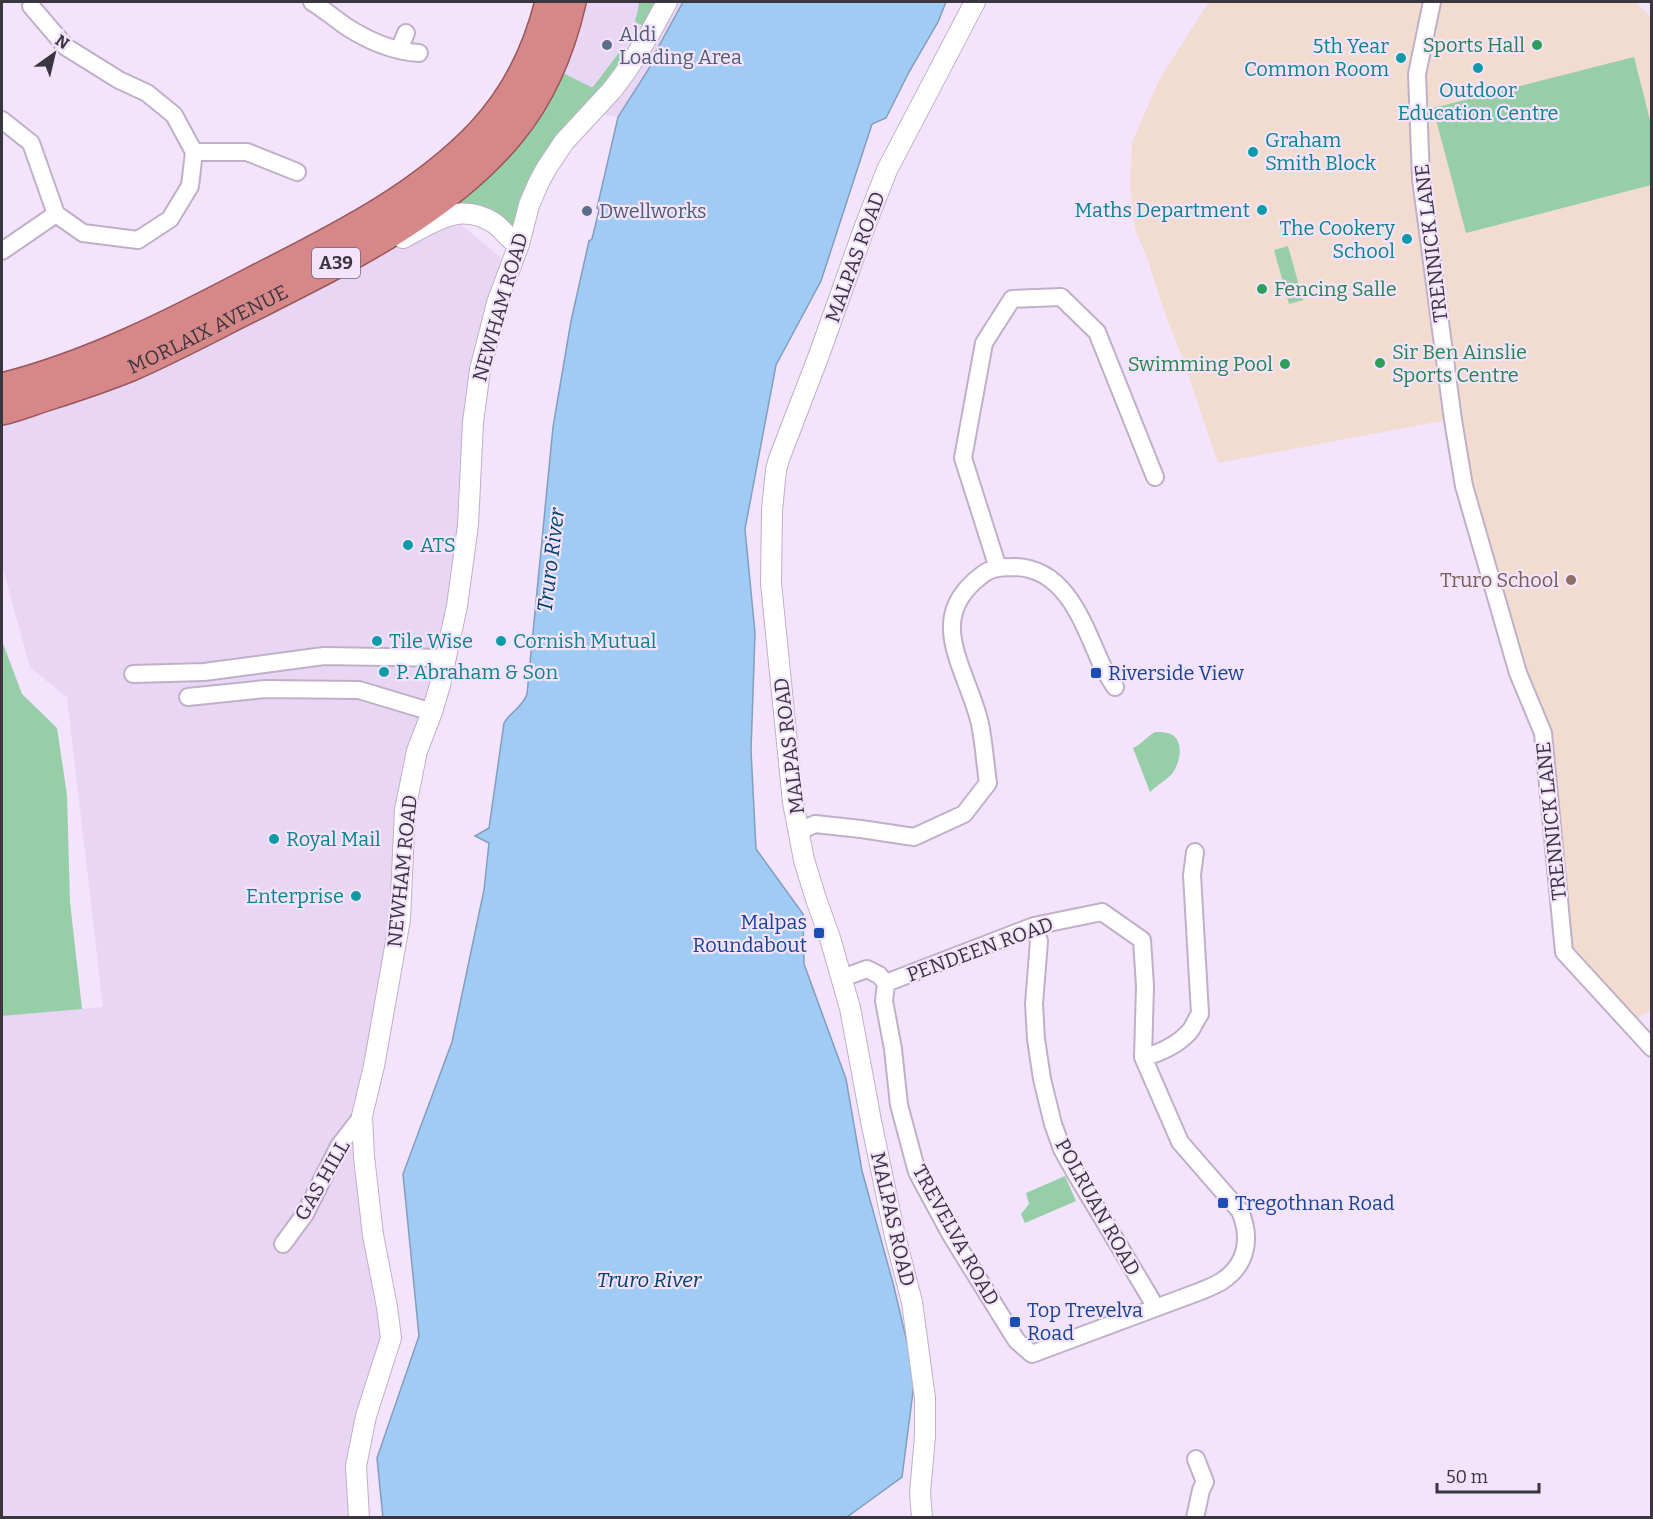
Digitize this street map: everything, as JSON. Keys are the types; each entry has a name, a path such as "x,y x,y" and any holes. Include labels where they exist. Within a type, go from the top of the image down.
{"highway":[{"name":"MORLAIX AVENUE","path":"2,387 88,359 164,326 292,261 386,208 424,182 480,132 507,99 530,57 549,2"},
{"name":"MORLAIX AVENUE","path":"2,411 95,381 132,366 329,267 396,230 467,177 496,150 525,116 543,86 560,47 572,2"}],"street":[{"path":"312,2 353,30 382,44 399,50 419,53"},
{"name":"NEWHAM ROAD","path":"359,1518 356,1466 366,1416 391,1338 373,1235 362,1116 374,1066 400,919 405,810 417,751 432,712 447,658 457,606 468,525 472,422 480,370 497,303 519,244 530,205 546,169 570,136 612,90 650,33 667,2"},
{"name":"MALPAS ROAD","path":"922,1518 920,1493 925,1436 925,1398 912,1302 871,1121 850,1008 804,860 793,802 771,583 772,510 776,470 887,170 975,2"},
{"name":"TRENNICK LANE","path":"1432,2 1417,74 1421,179 1464,486 1518,673 1543,733 1564,952 1652,1048"},
{"path":"2,120 31,143 56,214 83,233 138,240 170,219 190,186 194,152 174,115 147,93 120,80 66,47 32,6"},
{"path":"399,50 406,33"},
{"path":"194,152 247,152 297,172"},
{"path":"329,267 388,246 443,217 458,213 473,214 496,224 512,242 519,244"},
{"path":"2,251 56,214"},
{"path":"998,568 963,458 984,343 1012,299 1061,297 1097,332 1155,477"},
{"path":"800,831 815,824 914,837 964,814 982,790 987,783 980,723 952,640 952,622 956,605 964,592 985,572 998,568 1025,567 1040,573 1063,590 1077,609 1102,666 1115,687"},
{"path":"133,674 204,672 324,656 447,658"},
{"path":"188,697 265,688 359,690 432,712"},
{"path":"1154,1308 1222,1281 1240,1263 1245,1253 1247,1235 1240,1210 1180,1142 1143,1058 1160,1052 1177,1042 1189,1032 1200,1014 1192,875 1195,852"},
{"name":"PENDEEN ROAD","path":"842,978 867,969 879,975 886,983 1034,926 1102,912 1142,940 1145,986 1143,1058"},
{"name":"POLRUAN ROAD","path":"1034,926 1039,941 1034,1004 1036,1040 1042,1079 1053,1124 1062,1149 1151,1299 1154,1308"},
{"name":"TREVELVA ROAD","path":"886,983 884,1001 893,1049 899,1105 917,1172 951,1235 1017,1341 1032,1354 1154,1308"},
{"name":"GAS HILL","path":"282,1244 305,1214 339,1146 362,1116"},
{"path":"1195,1518 1205,1482 1196,1459"}],"shaded area":[{"path":"572,2 683,2 650,66 618,117 605,115 596,107 575,129 523,228 505,232 450,215 501,258 480,370 468,525 405,810 400,919 362,1116 387,1307 366,1416 359,1517 2,1517 2,1016 103,1007 67,697 30,668 2,565 2,411 435,202"},
{"name":"Truro School","path":"1209,2 1636,2 1651,17 1651,1010 1629,1023 1564,952 1543,733 1453,420 1218,463 1149,263 1135,229 1130,186 1132,142 1160,78"}],"green space":[{"path":"639,2 659,2 643,25 637,24 635,20"},
{"path":"622,52 626,55 514,225 477,206 453,204 559,71 593,87 618,54"},
{"path":"1634,57 1651,124 1651,185 1466,233 1433,108"},
{"path":"1288,246 1303,300 1289,304 1274,250"},
{"path":"2,641 22,694 57,728 67,795 70,902 82,1009 2,1016"},
{"path":"1155,732 1174,736 1179,743 1180,752 1173,773 1150,792 1133,748"},
{"path":"1065,1176 1076,1201 1025,1223 1021,1214 1029,1204 1026,1193"}],"water":[{"name":"Truro River","path":"683,2 946,2 938,22 886,118 872,124 821,281 776,365 745,529 755,633 751,751 756,849 803,914 804,964 846,1079 862,1171 893,1283 915,1376 902,1477 847,1517 383,1518 377,1458 419,1336 403,1174 452,1042 484,890 489,843 475,836 489,828 504,723 523,702 527,694 553,427 571,321 589,241 592,239 599,210 597,208 618,117 650,67 649,64"}],"place":[{"name":"Aldi Loading Area","path":"607,45"},
{"name":"Sports Hall","path":"1537,45"},
{"name":"5th Year Common Room","path":"1401,58"},
{"name":"Outdoor Education Centre","path":"1478,68"},
{"name":"Graham Smith Block","path":"1253,152"},
{"name":"Maths Department","path":"1262,210"},
{"name":"Dwellworks","path":"587,211"},
{"name":"The Cookery School","path":"1407,239"},
{"name":"Fencing Salle","path":"1262,289"},
{"name":"Sir Ben Ainslie Sports Centre","path":"1380,363"},
{"name":"Swimming Pool","path":"1285,364"},
{"name":"ATS","path":"408,545"},
{"name":"Truro School","path":"1571,580"},
{"name":"Tile Wise","path":"377,641"},
{"name":"Cornish Mutual","path":"501,641"},
{"name":"P. Abraham & Son","path":"384,672"},
{"name":"Riverside View","path":"1096,673"},
{"name":"Royal Mail","path":"274,839"},
{"name":"Enterprise","path":"356,896"},
{"name":"Malpas Roundabout","path":"819,933"},
{"name":"Tregothnan Road","path":"1223,1203"},
{"name":"Top Trevelva Road","path":"1015,1322"}]}
